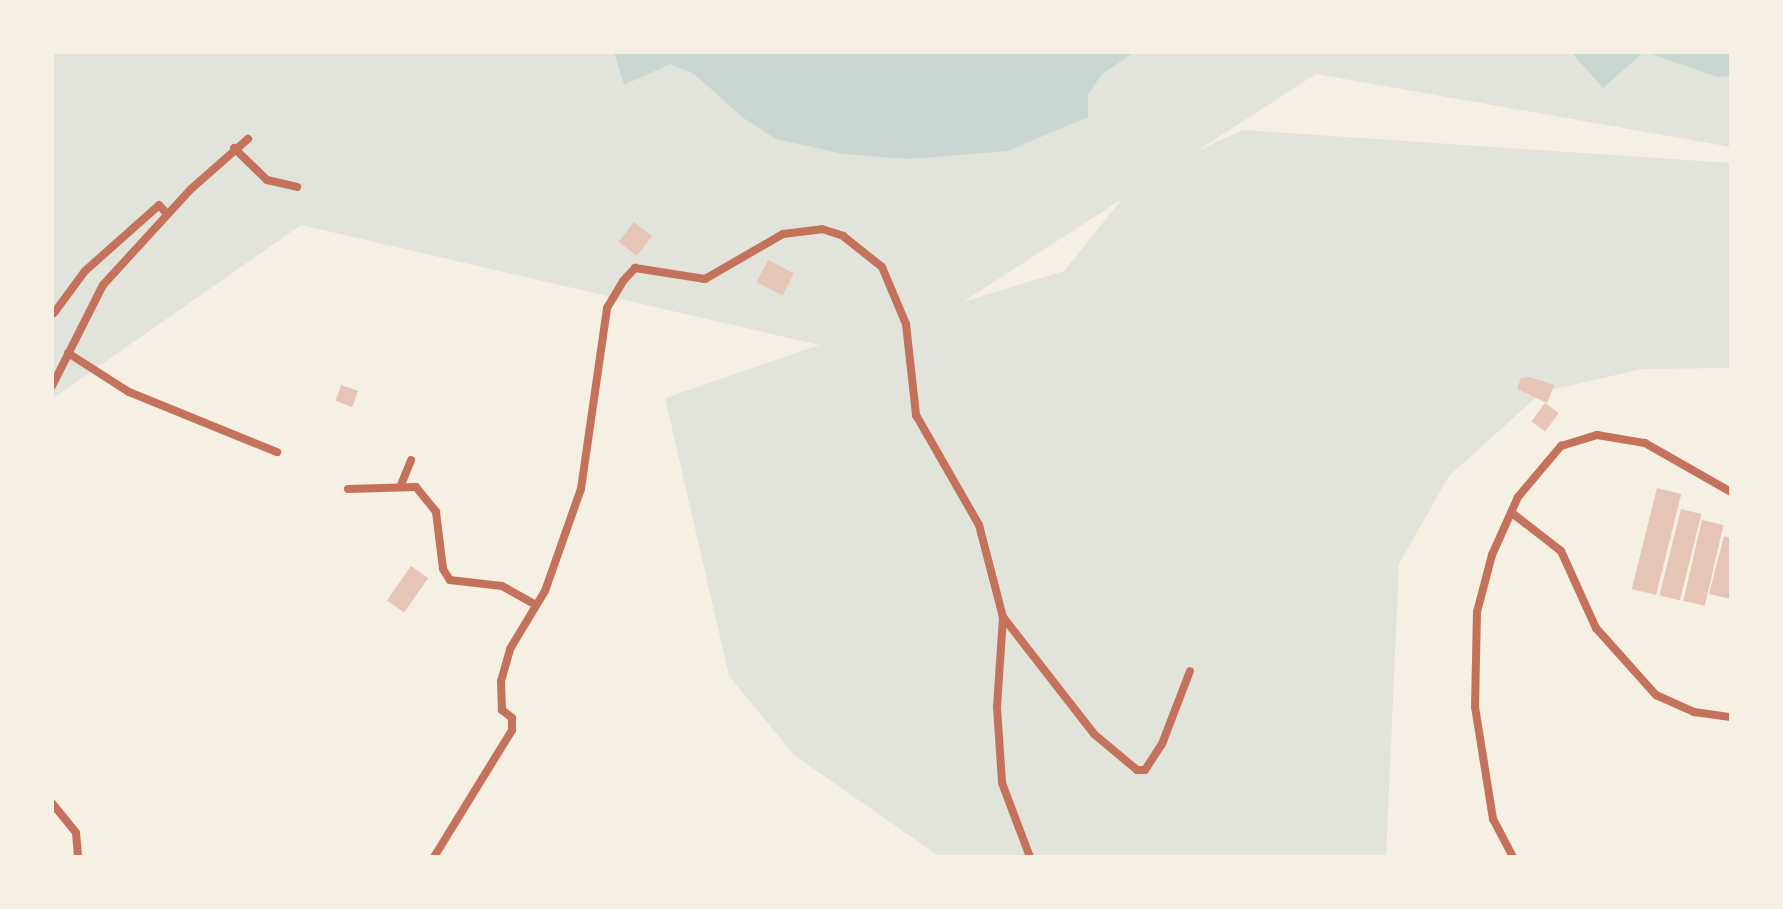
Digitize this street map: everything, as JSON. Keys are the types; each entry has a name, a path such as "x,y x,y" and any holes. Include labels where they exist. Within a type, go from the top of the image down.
{"street":[{"path":"52,386 103,285 167,214 234,148 248,139"},
{"path":"234,148 267,180 297,187"},
{"path":"54,313 85,271 159,205 167,214"},
{"path":"434,857 512,730 512,718 502,710 501,681 510,649 536,605 581,489 607,308 623,281 635,268 705,279 783,234 822,229 843,236 882,267 906,324 916,415 979,525 1003,617 997,707 1002,783 1030,857"},
{"path":"68,353 129,392 277,452"},
{"path":"1513,857 1493,819 1475,707 1477,612 1492,555 1512,513 1547,457 1574,439 1597,435 1645,443 1731,492"},
{"path":"401,485 411,460"},
{"path":"348,489 401,485 416,487 431,501 443,569 450,580 502,586 536,605"},
{"path":"1512,513 1561,551 1596,628 1656,695 1694,712 1731,717"},
{"path":"1003,617 1034,651 1094,734 1137,770 1145,770 1158,752 1190,671"},
{"path":"52,803 76,833 78,857"}],"shaded area":[{"path":"52,52 1731,52 1731,147 1316,74 1197,151 1243,130 1731,163 1731,368 1642,369 1542,392 1449,476 1399,564 1386,857 940,857 794,755 729,676 665,398 819,345 301,225 52,399","holes":["1122,199 1064,271 966,301"]},
{"path":"614,52 1135,52 1102,74 1088,94 1088,117 1008,151 909,159 843,154 776,139 746,120 694,74 670,64 624,85"},
{"path":"1571,52 1644,52 1603,88"},
{"path":"1646,52 1731,52 1731,76 1717,77"}],"building":[{"path":"634,222 652,236 637,256 619,242"},
{"path":"768,260 794,273 782,295 757,282"},
{"path":"1530,377 1554,385 1547,403 1517,389 1521,378"},
{"path":"341,385 358,391 352,407 335,401"},
{"path":"1545,403 1559,413 1545,432 1531,422"},
{"path":"1657,488 1681,494 1656,595 1632,589"},
{"path":"1681,509 1701,514 1680,600 1659,595"},
{"path":"1702,520 1723,525 1705,606 1683,601"},
{"path":"1724,536 1731,538 1731,599 1709,594"},
{"path":"411,566 428,578 404,612 387,600"}]}
